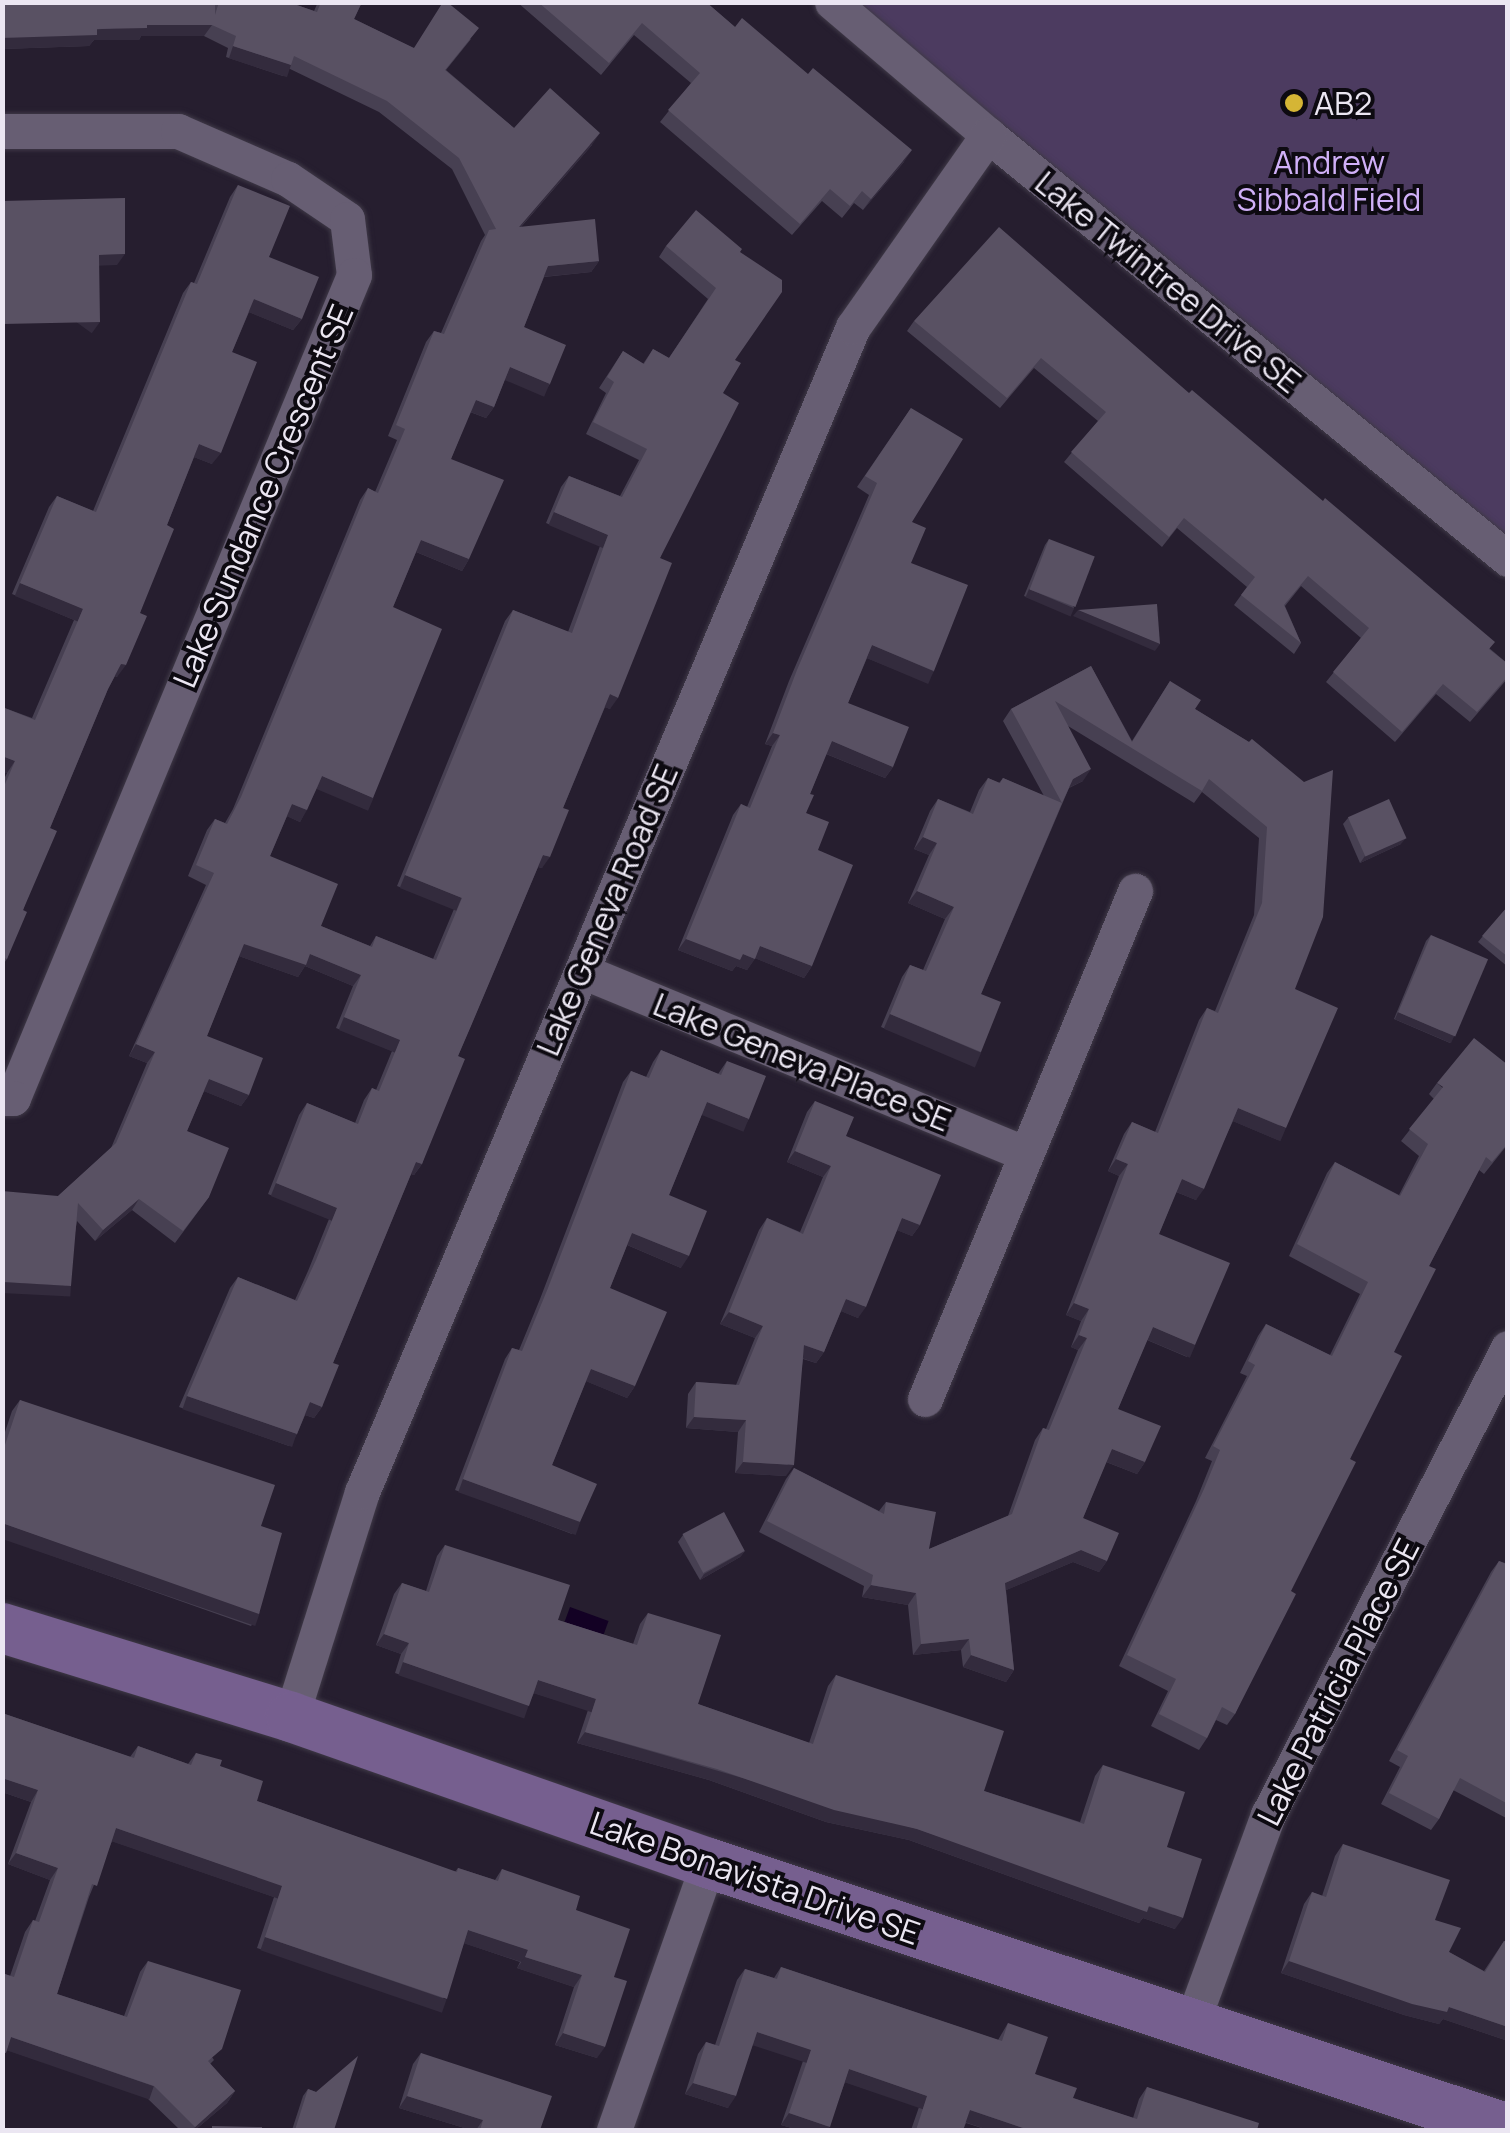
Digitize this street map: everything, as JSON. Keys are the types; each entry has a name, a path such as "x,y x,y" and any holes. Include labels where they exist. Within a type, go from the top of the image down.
{"street":[{"name":"Lake Twintree Drive SE","path":"832,2 988,135 1508,559"},
{"name":"Lake Sundance Crescent SE","path":"2,132 178,131 288,178 348,219 354,275 13,1098 2,1098"},
{"name":"Lake Geneva Road SE","path":"291,1717 362,1492 852,327 988,135"},
{"path":"925,1399 1023,1153 1135,892"},
{"name":"Lake Geneva Place SE","path":"582,971 1023,1153"},
{"name":"Lake Patricia Place SE","path":"1192,2025 1268,1814 1508,1348"},
{"name":"Lake Bonavista Drive SE","path":"2,1628 291,1717 708,1863 1508,2128"},
{"path":"614,2130 708,1863"}],"green space":[{"name":"Andrew Sibbald Field","path":"832,3 1507,3 1507,559"}],"shaded area":[{"path":"570,1607 609,1621 601,1643 562,1629"}],"building":[{"path":"2,2 215,2 215,15 219,2 288,2 317,12 321,2 362,2 354,19 414,48 443,2 447,2 479,28 445,70 514,128 550,88 600,133 519,227 595,219 599,261 548,266 524,327 566,345 550,384 510,367 494,407 476,400 451,459 504,480 469,559 421,540 393,607 442,629 373,798 322,776 307,810 292,804 270,856 338,884 321,926 372,947 376,936 436,960 462,898 405,875 513,610 572,633 608,535 554,512 569,476 622,497 647,449 593,422 614,382 607,377 623,351 644,364 653,349 669,358 716,288 666,246 696,210 742,249 740,252 782,280 782,292 735,360 741,363 723,393 739,403 660,558 672,563 618,698 610,694 563,808 569,810 550,857 543,855 458,1056 465,1059 422,1164 416,1162 333,1363 339,1365 322,1407 310,1402 297,1434 187,1396 238,1277 297,1301 316,1260 337,1208 276,1183 307,1103 358,1124 372,1088 379,1091 400,1040 344,1017 361,975 310,954 306,965 244,944 207,1036 263,1058 249,1095 209,1079 187,1131 229,1148 209,1197 183,1231 139,1199 103,1230 78,1203 71,1286 2,1282 2,1191 58,1196 116,1143 155,1052 136,1044 214,873 196,865 215,819 227,824 241,797 368,488 378,493 405,429 396,425 434,331 444,334 489,230 496,229 459,158 387,101 294,56 291,65 233,46 236,36 212,25 147,25 97,29 97,35 2,38"},
{"path":"538,2 706,2 735,27 742,18 808,74 813,68 912,150 871,199 862,191 850,206 830,189 800,224 668,110 700,73 642,23 609,63"},
{"path":"238,185 290,206 269,257 319,277 302,319 254,299 232,352 257,362 221,453 199,444 167,525 174,529 140,613 147,616 126,665 121,664 108,689 50,828 57,831 7,959 2,957 2,791 15,761 2,756 2,707 35,720 83,609 20,583 57,496 96,512 191,282 197,284"},
{"path":"125,198 125,254 99,255 100,322 2,324 2,201"},
{"path":"999,227 1189,393 1192,390 1323,501 1325,498 1495,642 1489,649 1508,664 1508,676 1477,712 1443,684 1402,732 1333,672 1369,628 1308,576 1284,605 1301,643 1241,595 1255,577 1184,518 1169,537 1071,452 1106,412 1041,358 1007,398 914,321"},
{"path":"911,408 963,439 912,522 926,528 911,563 968,585 934,671 872,645 848,703 909,727 893,767 832,741 810,794 814,795 806,813 829,822 818,850 853,865 812,966 760,946 755,959 743,954 740,960 686,939 741,804 750,808 780,735 773,733 797,670 877,483 865,476"},
{"path":"1049,539 1095,557 1075,607 1030,589"},
{"path":"1157,604 1160,644 1078,610"},
{"path":"1091,666 1132,742 1170,681 1201,700 1195,709 1249,742 1252,739 1304,782 1333,770 1323,917 1295,989 1338,1008 1286,1128 1238,1108 1204,1189 1182,1179 1159,1234 1230,1263 1195,1345 1153,1327 1118,1409 1161,1426 1145,1462 1112,1449 1083,1518 1119,1533 1107,1561 1081,1550 1005,1583 1014,1670 971,1655 969,1639 921,1644 916,1593 871,1585 873,1575 767,1521 794,1468 884,1514 886,1502 936,1512 929,1549 1012,1514 1043,1428 1049,1430 1087,1338 1079,1335 1089,1309 1074,1303 1128,1164 1116,1159 1132,1122 1158,1133 1207,1008 1218,1013 1262,903 1267,827 1209,779 1202,791 1055,701 1091,769 1073,779 1062,803 1011,709"},
{"path":"988,778 1000,783 1003,778 1062,803 981,994 1001,1002 981,1052 890,1014 910,965 926,971 954,907 917,891 937,843 923,837 938,799 973,814"},
{"path":"1389,799 1406,838 1365,857 1348,817"},
{"path":"1508,906 1508,957 1482,936"},
{"path":"1431,935 1488,959 1455,1037 1398,1012"},
{"path":"1474,1038 1508,1065 1508,1143 1492,1162 1486,1157 1429,1266 1436,1269 1394,1352 1402,1356 1350,1459 1356,1462 1291,1591 1296,1594 1235,1714 1222,1707 1207,1738 1159,1714 1176,1679 1127,1655 1204,1489 1220,1450 1213,1446 1255,1365 1248,1361 1266,1324 1332,1356 1368,1282 1297,1244 1335,1162 1400,1196 1428,1144 1409,1129 1443,1087 1437,1083"},
{"path":"661,1050 721,1075 727,1061 766,1076 749,1119 707,1102 669,1195 707,1211 689,1256 632,1233 610,1288 667,1312 635,1386 591,1369 552,1465 597,1484 580,1522 463,1479 512,1348 522,1351 548,1288 631,1071 649,1078"},
{"path":"815,1101 854,1117 846,1136 941,1175 920,1225 902,1218 866,1307 846,1299 824,1352 804,1345 794,1465 743,1462 746,1420 694,1417 696,1382 739,1385 763,1326 729,1312 767,1218 803,1234 831,1166 795,1151"},
{"path":"20,1400 275,1485 261,1526 282,1533 259,1614 2,1523 2,1454"},
{"path":"724,1512 745,1551 703,1573 683,1534"},
{"path":"445,1545 570,1585 558,1620 637,1645 648,1613 721,1635 698,1704 813,1744 836,1675 1004,1731 984,1791 1084,1824 1103,1765 1185,1792 1167,1847 1202,1859 1183,1918 1149,1906 1147,1912 917,1829 834,1810 717,1769 585,1732 596,1699 538,1680 529,1706 403,1662 409,1643 384,1634 402,1583 429,1592"},
{"path":"1499,1561 1508,1562 1508,1804 1460,1778 1439,1819 1389,1793 1408,1756 1397,1750"},
{"path":"2,1713 134,1758 138,1746 191,1765 196,1753 222,1760 220,1766 263,1781 257,1801 457,1872 458,1868 498,1881 502,1869 580,1896 576,1910 630,1929 614,1977 627,1981 605,2047 563,2033 582,1975 525,1957 528,1950 468,1930 447,1999 265,1937 282,1886 116,1828 97,1886 92,1884 57,1994 127,2017 148,1961 241,1990 222,2049 208,2061 235,2091 195,2127 154,2086 11,2037 6,2053 2,2052 2,1973 14,1977 33,1920 39,1922 58,1868 16,1853 38,1790 2,1778"},
{"path":"1343,1844 1450,1880 1435,1920 1461,1928 1449,1952 1485,1972 1504,1941 1508,1942 1508,2027 1449,2007 1447,2012 1412,2004 1289,1961 1312,1892 1326,1897"},
{"path":"781,1967 1002,2041 1008,2023 1048,2037 1035,2074 1077,2088 1073,2098 1137,2119 1147,2087 1259,2123 1257,2130 1029,2130 970,2110 963,2130 916,2130 927,2096 849,2069 830,2127 789,2113 811,2050 757,2032 736,2096 693,2083 706,2042 719,2046 745,1969 777,1979"},
{"path":"421,2053 552,2096 540,2130 480,2130 483,2120 407,2096"},
{"path":"358,2056 334,2130 295,2130 308,2089 316,2092"},
{"path":"212,2126 262,2127 262,2130 212,2130"}],"place":[{"name":"AB2","path":"1294,103"}]}
